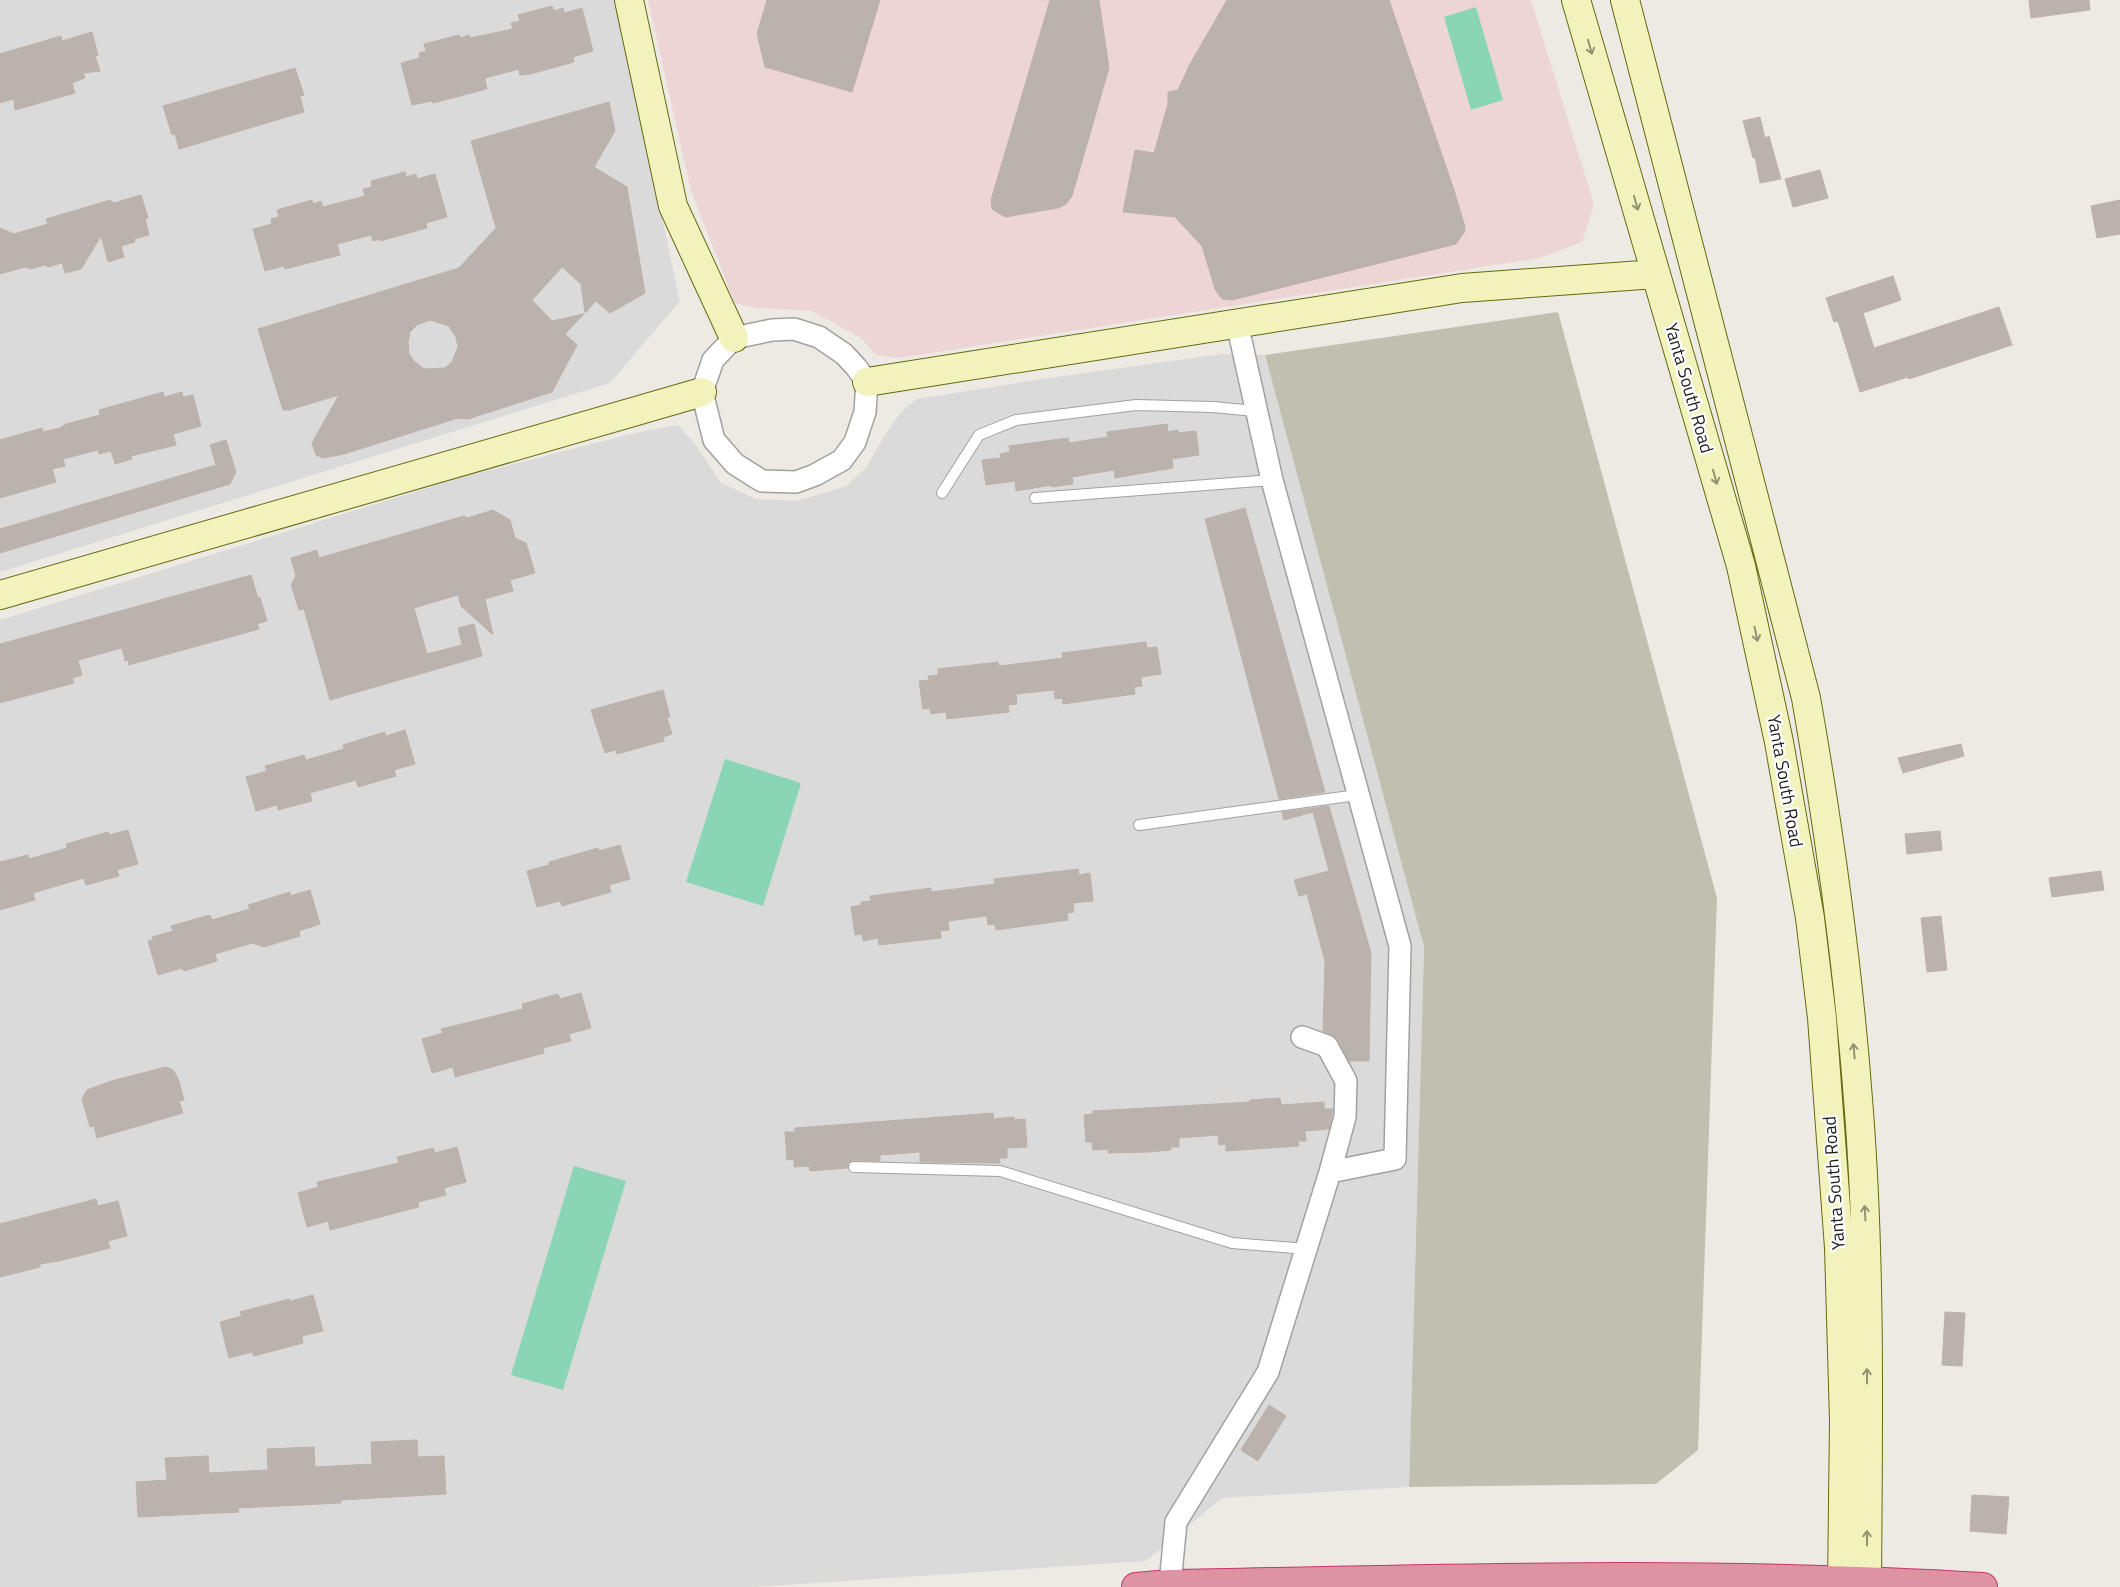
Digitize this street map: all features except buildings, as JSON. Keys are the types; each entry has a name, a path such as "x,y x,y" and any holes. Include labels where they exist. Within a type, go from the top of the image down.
{"highway":[{"path":"1136,1587 1170,1584 1444,1579 1855,1583 1984,1587"}],"main road":[{"path":"629,0 674,206 734,338"},
{"name":"Yanta South Road","path":"1576,0 1741,566 1780,742 1810,918 1822,1018 1839,1248 1844,1420 1855,1583"},
{"name":"Yanta South Road","path":"1625,0 1806,698 1819,772 1848,988 1860,1112 1866,1247 1855,1583"},
{"path":"866,382 1462,288 1656,274"},
{"path":"0,595 702,392"}],"street":[{"path":"1237,323 1255,411 1272,480 1400,946 1395,1159 1330,1172"},
{"path":"794,329 819,337 844,354 866,382 866,412 855,442 842,460 815,475 796,482 762,481 735,464 714,440 702,392 713,360 734,338 772,330 794,329"},
{"path":"1170,1584 1176,1522 1268,1372 1307,1249 1345,1118 1346,1081 1328,1046 1302,1037"}],"lane":[{"path":"942,493 979,436 1016,420 1136,405 1213,407 1255,411"},
{"path":"1035,498 1272,480"},
{"path":"1138,825 1357,795"},
{"path":"854,1167 1000,1171 1232,1243 1307,1249"}],"shaded area":[{"path":"0,0 615,0 680,301 610,383 0,572"},
{"path":"648,0 1531,0 1594,204 1582,242 1540,258 899,358 876,355 861,338 812,311 757,308 735,303 691,191"},
{"path":"1558,312 1717,898 1698,1450 1656,1484 1409,1487 1424,947 1265,355"},
{"path":"1221,354 1265,355 1424,947 1409,1487 1222,1498 1146,1561 754,1587 0,1587 0,620 463,477 635,433 678,425 696,445 721,483 756,499 797,501 846,486 866,468 901,412 917,399 1035,380"}],"green space":[{"path":"1476,7 1503,100 1471,110 1444,17"},
{"path":"725,759 801,783 763,906 686,882"},
{"path":"574,1166 626,1181 563,1390 511,1375"}]}
